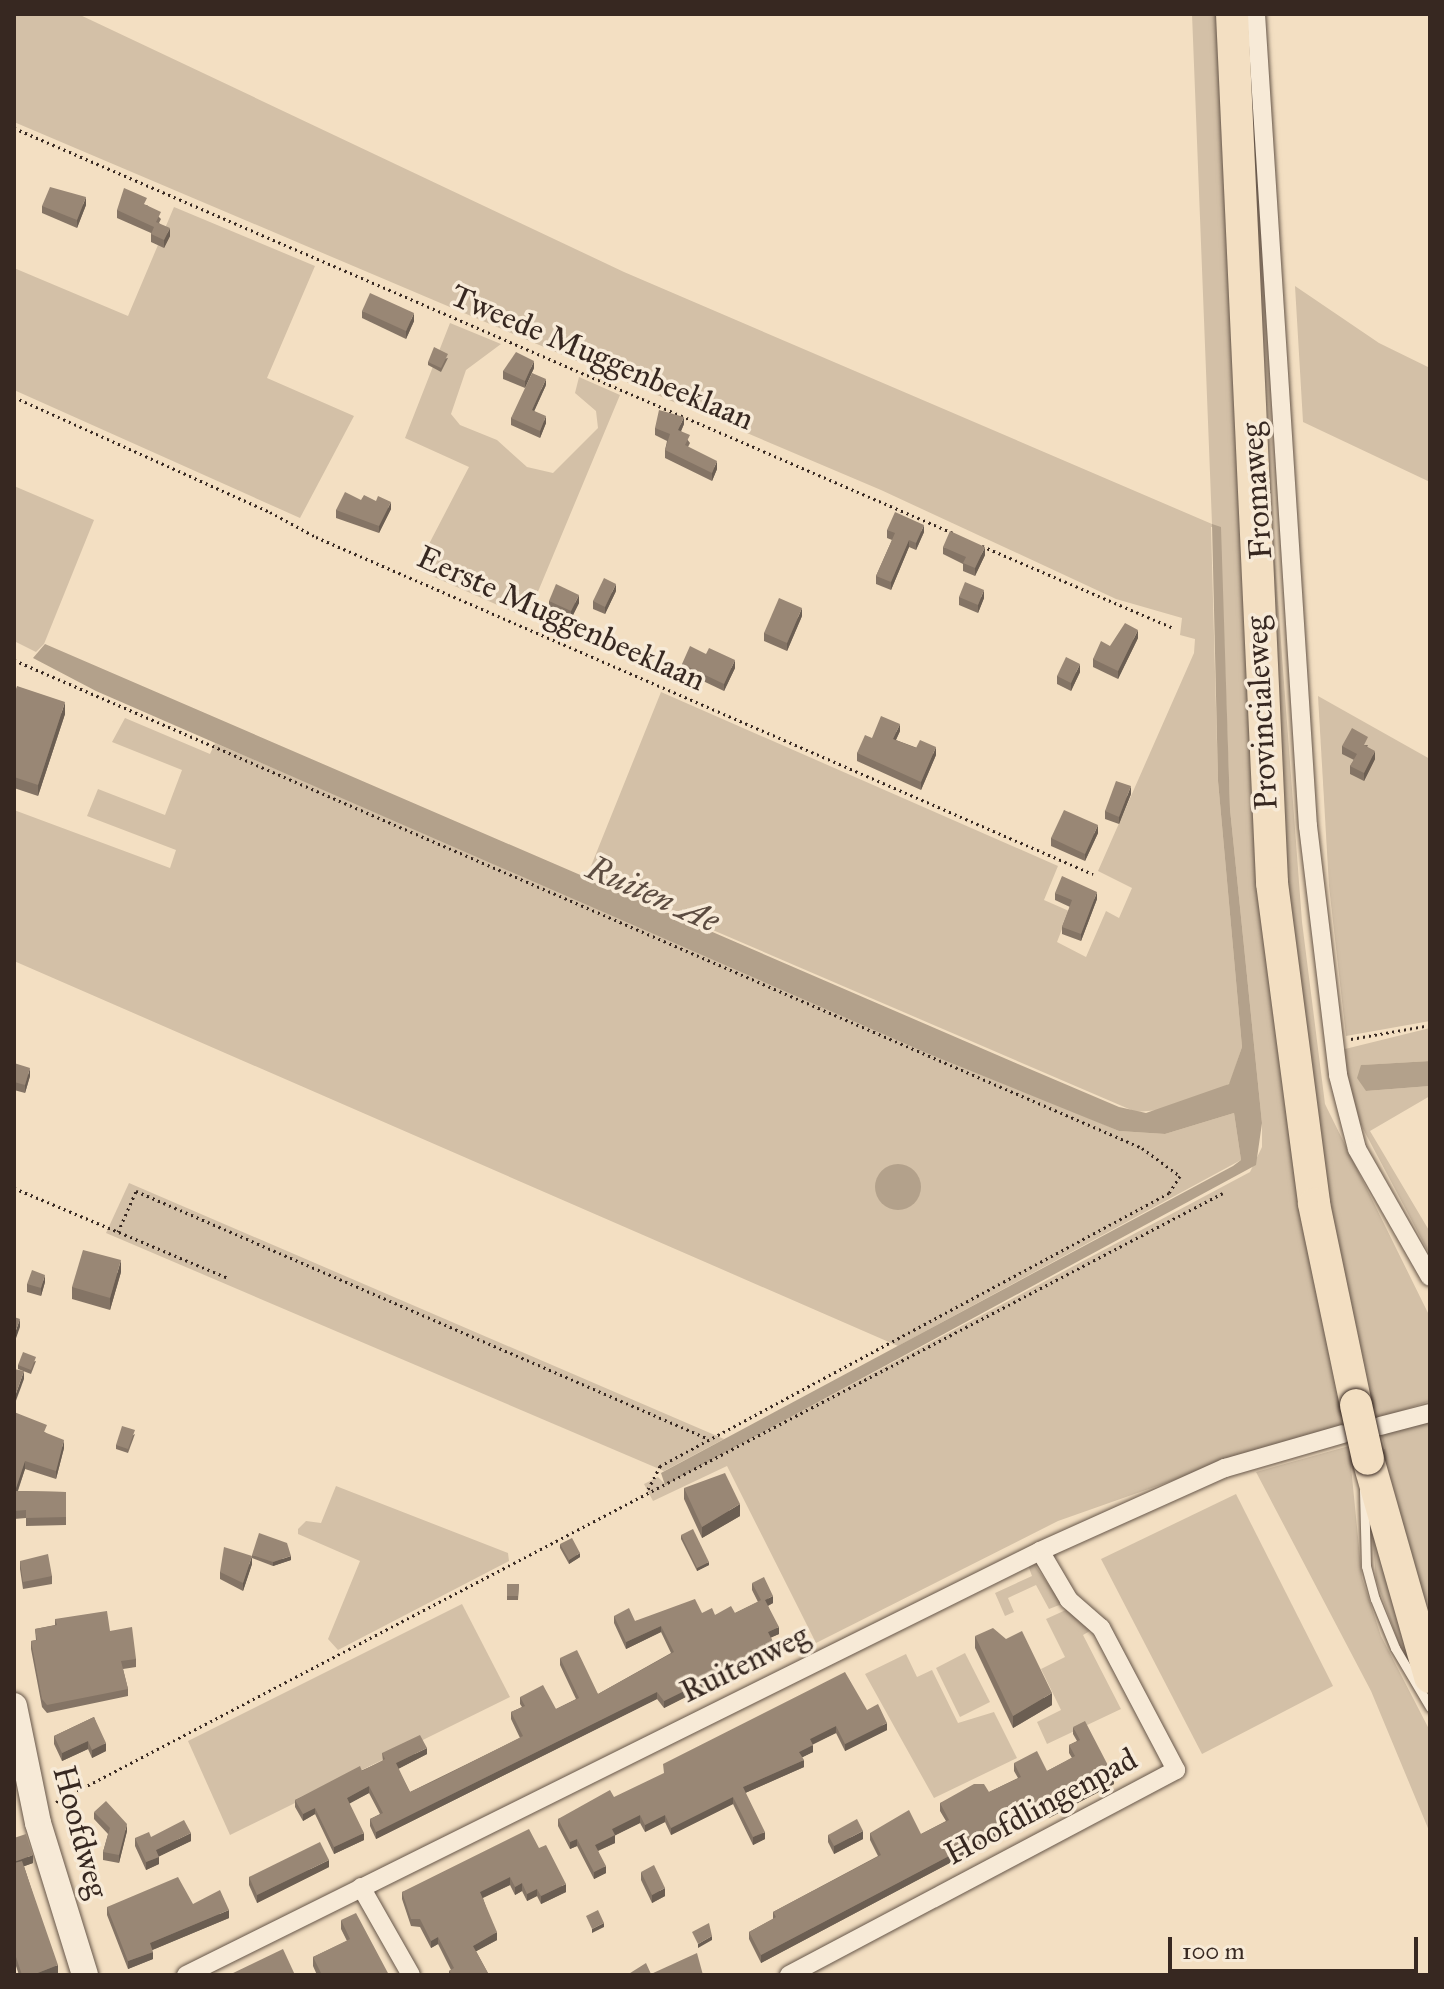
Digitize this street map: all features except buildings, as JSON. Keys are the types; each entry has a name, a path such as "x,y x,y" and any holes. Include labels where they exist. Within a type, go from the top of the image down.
{"highway":[{"name":"Provincialeweg","path":"1232,14 1272,883 1312,1190 1368,1416 1368,1459"},
{"path":"1368,1459 1430,1677"}],"main road":[{"name":"Hoofdweg","path":"14,1706 38,1823 85,1975"}],"street":[{"name":"Fromaweg","path":"1256,14 1308,826 1334,1041 1342,1099 1357,1149 1430,1277"},
{"path":"1368,1416 1430,1413"},
{"name":"Ruitenweg","path":"186,1975 1040,1551 1225,1468 1343,1434"},
{"name":"Hoofdlingenpad","path":"789,1975 1176,1770 1101,1628 1069,1600 1040,1551"},
{"path":"361,1887 411,1975"}],"lane":[{"path":"1368,1459 1363,1502 1366,1566 1389,1636 1430,1707"}],"path":[{"name":"Tweede Muggenbeeklaan","path":"14,128 954,534"},
{"name":"Eerste Muggenbeeklaan","path":"14,397 270,512 316,537 1093,874"},
{"path":"968,540 1173,628"},
{"path":"14,660 1142,1148 1180,1176 1169,1193 660,1466 646,1493"},
{"path":"1334,1041 1430,1025"},
{"path":"14,1188 228,1278"},
{"path":"118,1232 136,1191 709,1439"},
{"path":"38,1823 51,1805 1223,1193"}],"shaded area":[{"path":"14,14 78,14 624,272 1212,524 1192,14 1223,14 1297,1194 1344,1426 1265,1448 1058,1521 816,1643 727,1466 653,1501 644,1484 658,1477 665,1484 1250,1172 1262,1147 1262,1123 1230,809 1220,527 1211,527 1218,781 1242,1047 1230,1083 1222,1088 1160,1110 1136,1112 587,876 661,692 1058,866 1044,900 1069,911 1057,942 1086,957 1106,911 1119,918 1132,888 1098,871 1194,653 1195,639 1180,635 1182,618 1116,599 881,490 14,122"},
{"path":"174,207 315,266 267,378 354,416 300,518 14,390 14,268 128,316"},
{"path":"1295,286 1379,343 1430,368 1430,482 1303,422"},
{"path":"450,323 501,344 466,370 451,414 460,425 497,440 527,467 553,473 598,428 596,411 575,393 579,377 620,395 527,618 416,569 469,467 405,438"},
{"path":"1259,350 1302,922 1325,1104 1430,1317 1430,1401 1371,1421 1342,1311 1276,839"},
{"path":"14,486 94,520 44,644 36,652 16,642 14,630"},
{"path":"1212,524 1221,527 1230,809 1262,1123 1256,1165 665,1485 661,1473 1233,1166 1241,1160 1234,1113 1165,1134 1119,1131 929,1054 96,691 33,658 45,644 1018,1064 1119,1107 1146,1113 1229,1084 1242,1047 1218,781"},
{"path":"1318,696 1430,759 1430,1021 1346,1036 1329,886"},
{"path":"125,718 210,754 215,743 1119,1131 1165,1134 1234,1113 1241,1160 898,1346 14,961 14,810 170,868 176,850 87,816 98,789 165,815 182,770 112,742"},
{"path":"1430,1028 1430,1061 1362,1065 1366,1091 1430,1086 1430,1096 1370,1131 1430,1232 1430,1255 1360,1123 1341,1050"},
{"path":"1430,1061 1430,1086 1366,1091 1357,1078 1361,1065"},
{"path":"898,1164 914,1171 921,1187 914,1203 898,1210 882,1203 875,1187 882,1171"},
{"path":"129,1183 724,1439 664,1471 106,1233"},
{"path":"1430,1419 1430,1647 1377,1451 1385,1449 1381,1433"},
{"path":"1349,1446 1362,1578 1381,1636 1430,1731 1430,1833 1371,1691 1256,1472"},
{"path":"336,1486 508,1553 509,1561 338,1650 328,1639 360,1561 298,1534 298,1529 306,1521 321,1523"},
{"path":"1369,1493 1424,1686 1399,1644 1376,1580"},
{"path":"1236,1494 1333,1686 1202,1754 1101,1559"},
{"path":"1034,1564 1062,1604 1049,1609 1036,1585 1008,1598 1014,1612 1005,1616 995,1593 1032,1576 1028,1565"},
{"path":"462,1604 510,1697 230,1835 188,1741"},
{"path":"1068,1609 1095,1628 1083,1635 1121,1709 1047,1744 1037,1722 1061,1710 1041,1669 1065,1657 1046,1619"},
{"path":"965,1653 990,1702 960,1717 936,1668"},
{"path":"906,1654 917,1677 932,1670 958,1723 994,1712 1017,1758 934,1798 865,1674"}],"water label":[{"name":"Ruiten Ae","path":"653,894"}]}
